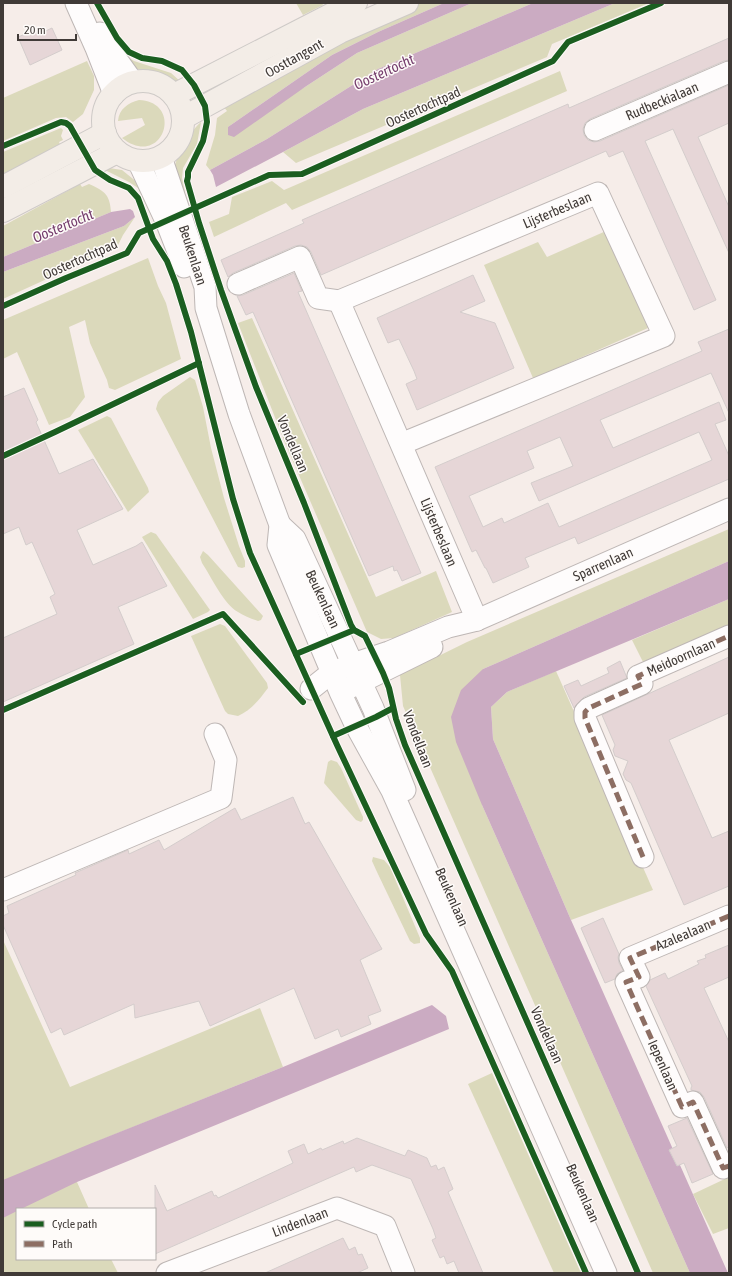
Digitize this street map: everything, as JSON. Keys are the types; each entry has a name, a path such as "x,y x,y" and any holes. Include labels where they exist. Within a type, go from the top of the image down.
{"main road":[{"name":"Oosttangent","path":"174,95 356,3"},
{"name":"Oosttangent","path":"183,118 340,32 407,3"},
{"path":"144,81 155,83 166,88 174,95 180,106 183,118 183,129 179,140 173,149 161,157 153,160 138,161 117,152 105,133 103,120 106,107 114,94 122,87 133,82 144,81"},
{"path":"3,187 105,133"},
{"path":"3,211 117,152"}],"street":[{"path":"76,3 114,94"},
{"path":"85,3 105,43 133,82"},
{"name":"Rudbeckialaan","path":"595,130 729,72"},
{"name":"Beukenlaan","path":"161,157 161,188"},
{"name":"Beukenlaan","path":"138,161 161,188 169,207 171,233 192,291 206,308 239,414 280,525 278,545 331,673 356,726 392,791 606,1273"},
{"name":"Lijsterbeslaan","path":"401,444 664,336 598,193 339,301 477,620"},
{"path":"238,284 300,257 318,298 339,301"},
{"name":"Sparrenlaan","path":"340,692 448,639 477,620 729,509"},
{"name":"Beukenlaan","path":"280,525 295,539 373,708 405,792 618,1273"},
{"name":"Sparrenlaan","path":"331,673 389,652 448,627 477,620"},
{"name":"Meidoornlaan","path":"643,857 585,718 585,712 589,708 642,684 638,676 729,636"},
{"path":"331,673 313,693 340,692"},
{"path":"3,890 221,798 226,760 215,734"},
{"name":"Azalealaan","path":"636,955 729,916"},
{"name":"Iepenlaan","path":"636,955 630,958 638,976 626,982 682,1107 693,1102 726,1167"},
{"name":"Lindenlaan","path":"167,1273 337,1208 385,1226 404,1273"}],"shaded area":[{"path":"296,3 322,3 323,5 303,15"},
{"path":"419,3 444,3 378,32 332,55 228,127 305,87 357,53 472,3 533,3 378,69 267,139 210,170 206,165 215,135 217,118 227,111 223,106 342,37"},
{"path":"615,3 649,3 552,44 547,57 296,163 283,152 363,109"},
{"path":"123,54 134,61 171,73 181,82 170,82 133,67"},
{"path":"87,61 94,76 94,90 83,114 73,122 66,117 56,118 3,141 3,98"},
{"path":"560,71 567,91 292,210 286,203 214,237 209,222 229,214 232,197 272,181 284,190"},
{"path":"139,100 153,104 162,111 165,121 163,132 158,141 148,146 136,146 122,138 145,125 142,118 118,121 120,113 125,107"},
{"path":"201,122 197,144 183,168 182,178 185,192 185,203 175,181 174,168 183,146"},
{"path":"61,128 63,130 61,136 63,140 59,142 62,149 3,179 3,152"},
{"path":"109,168 122,170 138,183 157,217 153,219 138,188 105,170"},
{"path":"80,184 82,187 89,184 103,191 108,198 111,212 3,257 3,226"},
{"path":"135,217 117,247 3,299 3,272 124,226"},
{"path":"606,231 648,328 533,378 484,265 538,242 547,257"},
{"path":"148,258 166,303 181,359 115,390 109,388 107,380 90,343 85,320 69,327 85,397 70,417 49,425 17,352 3,359 3,320"},
{"path":"252,318 376,597 436,571 452,612 394,638 381,639 367,632 285,443 238,323"},
{"path":"190,377 195,380 203,407 211,448 224,498 245,561 245,567 242,568 238,567 156,409 158,402 163,396"},
{"path":"107,416 111,418 149,492 128,512 78,430"},
{"path":"729,529 729,561 483,669 482,805 690,1273 653,1273 403,706 400,675 467,642"},
{"path":"151,532 156,534 210,610 208,612 193,619 142,537"},
{"path":"203,551 263,616 261,620 258,621 243,615 227,603 202,563 200,557"},
{"path":"729,599 729,637 648,672 632,640"},
{"path":"220,624 225,626 267,683 268,688 247,711 238,716 228,714 225,711 191,636"},
{"path":"556,671 653,890 571,920 493,739 491,707 507,692"},
{"path":"331,760 337,762 341,768 363,817 361,822 356,820 324,783 328,762"},
{"path":"373,857 384,860 390,867 420,938 420,943 414,944 410,941 372,861"},
{"path":"3,940 70,1087 260,1008 283,1067 93,1143 77,1182 89,1208 16,1208 16,1260 112,1260 118,1273 3,1273"},
{"path":"492,1073 581,1273 554,1273 468,1084"},
{"path":"729,1177 729,1228 713,1234 693,1194"}],"water":[{"path":"444,3 472,3 357,53 305,87 234,137 228,135 228,127 332,55 378,32"},
{"name":"Oostertocht","path":"533,3 615,3 363,109 216,187 210,170 267,139 378,69"},
{"path":"130,209 133,211 135,217 124,226 3,272 3,257 111,212"},
{"path":"729,561 729,599 507,692 491,707 493,739 571,920 728,1273 690,1273 482,805 456,742 451,717 461,690 483,669"},
{"path":"432,1005 446,1016 449,1029 77,1182 23,1208 16,1208 16,1212 3,1218 3,1180"}],"building":[{"path":"52,28 62,50 30,65 18,37 35,30 37,35"},
{"path":"729,38 729,60 590,119 585,123 583,129 584,135 588,140 594,142 600,141 729,85 729,123 698,137 729,207 729,253 673,129 645,141 716,300 694,310 623,151 609,157 606,151 321,275 311,252 307,247 301,245 295,246 233,273 228,277 221,260 304,223 302,220 568,104 569,108"},
{"path":"294,273 302,291 298,292 421,573 402,581 397,570 394,571 393,566 369,576 253,312 246,315 237,296 243,295"},
{"path":"473,275 485,301 460,312 495,323 514,368 417,410 406,384 417,379 414,371 399,339 388,343 377,318"},
{"path":"729,329 729,413 711,373 600,420 613,448 719,402 726,420 715,424 729,456 729,479 578,544 575,537 525,558 529,567 493,583 476,550 472,552 435,467 702,351 698,342","holes":["699,432 712,460 559,527 548,503 504,523 502,518 483,527 469,496 534,468 527,451 560,437 573,466 531,483 539,501"]},
{"path":"24,388 38,420 36,422 59,474 93,459 123,509 77,530 93,565 142,542 167,586 118,607 134,644 3,702 3,638 57,614 50,597 55,594 32,542 26,545 19,527 3,534 3,397"},
{"path":"729,657 729,713 669,740 712,838 729,831 729,886 684,905 631,783 626,780 623,774 628,761 615,756 613,750 615,745 602,715"},
{"path":"620,661 627,678 584,697 574,708 564,686 578,680 581,686 609,673 607,668"},
{"path":"293,797 305,824 309,822 382,949 360,960 381,1011 368,1016 371,1024 341,1037 338,1029 315,1039 294,988 210,1026 199,1001 135,1018 134,1004 64,1035 61,1028 51,1033 3,925 3,916 9,913 7,906 76,875 75,873 128,850 129,854 159,840 164,850 235,808 241,820"},
{"path":"603,918 619,954 619,963 623,970 617,974 615,979 605,983 581,928"},
{"path":"729,945 729,977 704,988 729,1042 729,1147 727,1148 704,1097 700,1092 691,1090 692,1086 646,986 650,980 665,973 668,979 699,964 697,961 706,958 705,955"},
{"path":"687,1118 713,1174 692,1183 684,1163 677,1166 669,1150 677,1146 668,1126"},
{"path":"357,1138 405,1156 408,1150 427,1158 431,1167 436,1165 438,1170 444,1167 453,1189 448,1192 483,1273 459,1273 454,1261 447,1264 444,1256 440,1258 432,1240 436,1238 433,1229 411,1179 372,1165 356,1172 354,1167 156,1254 155,1185 167,1211 212,1191 214,1196 216,1195 218,1198 293,1163 288,1151 304,1144 308,1154 343,1141 344,1144"},
{"path":"343,1238 349,1250 355,1247 358,1255 362,1254 368,1268 357,1273 265,1273"}],"marked path":[{"path":"643,857 585,718 585,712 589,708 642,684 638,676 729,636"},
{"path":"729,916 630,958 639,977 626,982 682,1107 693,1102 723,1168 729,1166"}],"cycle path":[{"name":"Vondellaan","path":"97,3 117,38 129,52 142,58 162,61 182,70 194,85 205,106 207,122 203,141 188,172 187,181 221,290 256,387 304,503 351,625 354,630 365,636 383,673 389,688 396,719 405,745 638,1273"},
{"name":"Oostertochtpad","path":"3,306 127,253 139,233 269,175 302,174 553,61 568,42 661,3"},
{"path":"3,146 61,122 66,123 70,126 95,170 110,180 129,188 138,198 153,239 167,261 176,284 191,332 233,499 250,553 337,745 426,934 452,971 586,1273"},
{"path":"3,456 199,363"},
{"path":"3,710 223,614 303,702"},
{"path":"296,654 354,630"},
{"path":"333,736 393,708"}]}
